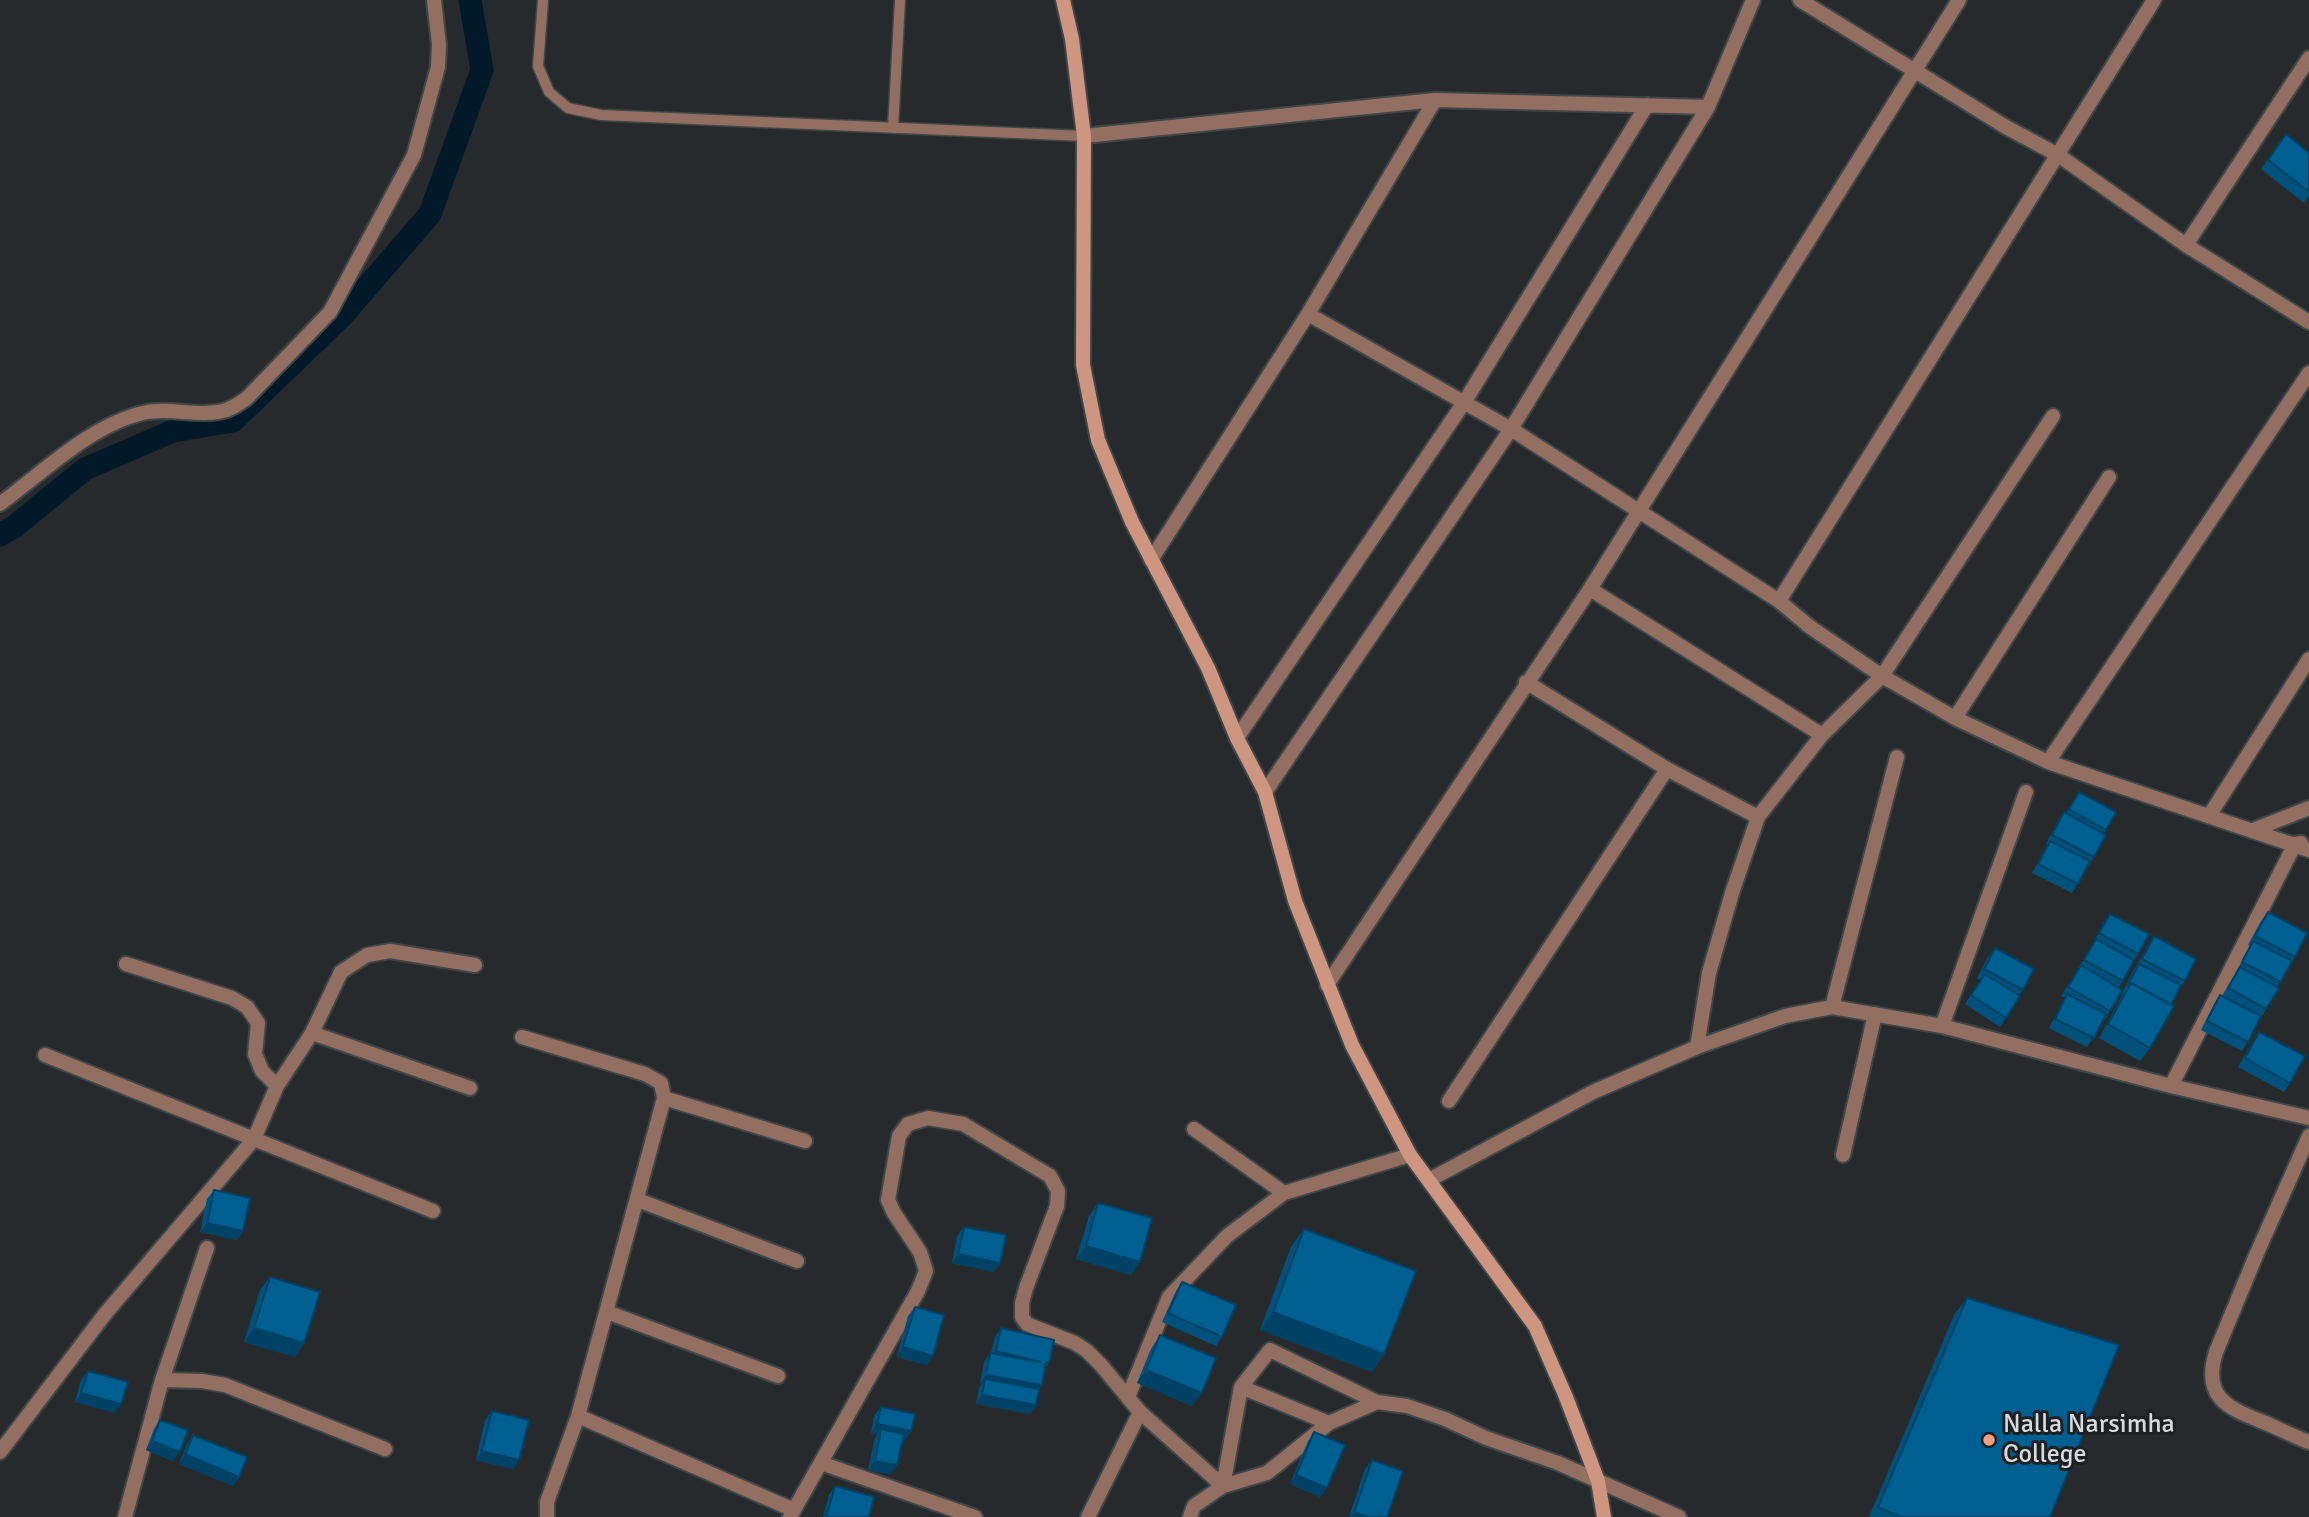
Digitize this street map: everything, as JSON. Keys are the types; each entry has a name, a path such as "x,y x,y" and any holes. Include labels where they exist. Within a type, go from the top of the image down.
{"street":[{"path":"0,504 89,436 126,418 147,412 220,412 231,408 247,398 330,312 414,155 438,66 439,45 434,0"},
{"path":"1063,0 1072,40 1084,136 1083,365 1098,440 1132,522 1208,668 1237,738 1265,792 1295,901 1352,1045 1410,1155 1535,1326 1598,1481 1604,1517"},
{"path":"1265,792 1511,429 1708,107 1753,0"},
{"path":"1800,0 2006,127 2058,155 2186,244 2309,322"},
{"path":"1327,985 1590,589 1959,0"},
{"path":"1779,601 2154,0"},
{"path":"2186,244 2309,58"},
{"path":"1084,136 1435,100 1708,107"},
{"path":"1152,560 1308,314 1435,100"},
{"path":"1237,738 1465,401 1647,105"},
{"path":"1308,314 1511,429 1779,601 1810,627 1882,676 1955,718 2048,762 2209,816 2302,843 2309,850"},
{"path":"2048,762 2309,373"},
{"path":"1697,1047 1709,973 1758,817 1822,735 1882,676 2053,416"},
{"path":"1955,718 2109,477"},
{"path":"1590,589 1822,735"},
{"path":"2209,816 2309,659"},
{"path":"1526,682 1667,769 1758,817"},
{"path":"1832,1007 1897,757"},
{"path":"1448,1101 1667,769"},
{"path":"1942,1026 2026,792"},
{"path":"2253,830 2309,808"},
{"path":"2171,1086 2302,843"},
{"path":"0,1452 104,1314 254,1139 277,1086 312,1033 341,972 367,955 390,951 475,965"},
{"path":"126,964 232,998 247,1007 258,1023 256,1054 262,1071 277,1086"},
{"path":"1429,1180 1593,1092 1697,1047 1785,1016 1832,1007 1942,1026 2171,1086 2309,1118"},
{"path":"1843,1155 1875,1014"},
{"path":"312,1033 470,1088"},
{"path":"522,1037 645,1074 662,1083 664,1098 578,1416 547,1503 547,1517"},
{"path":"45,1055 433,1212"},
{"path":"664,1098 805,1141"},
{"path":"578,1416 792,1514 918,1291 926,1271 920,1252 888,1200 899,1136 908,1124 928,1118 963,1124 1050,1177 1058,1191 1057,1206 1026,1288 1022,1317 1027,1324 1075,1343 1087,1351 1140,1412 1223,1486"},
{"path":"1194,1129 1284,1194"},
{"path":"2309,1136 2216,1352 2211,1382 2218,1397 2237,1412 2309,1442"},
{"path":"1128,1397 1173,1291 1227,1236 1284,1194 1410,1155"},
{"path":"638,1200 797,1261"},
{"path":"125,1517 162,1380 207,1248"},
{"path":"607,1312 778,1376"},
{"path":"1223,1486 1241,1387 1270,1350 1377,1402 1407,1406 1445,1419 1486,1438 1558,1463 1679,1517"},
{"path":"162,1380 202,1381 225,1385 385,1449"},
{"path":"1241,1387 1329,1423"},
{"path":"1190,1517 1194,1506 1223,1486 1267,1473 1329,1423 1377,1402"},
{"path":"1088,1517 1140,1412"},
{"path":"821,1463 975,1517"}],"lane":[{"path":"543,0 538,66 549,92 568,108 601,115 1084,136"},
{"path":"893,128 900,0"}],"building":[{"path":"2286,134 2309,153 2309,192 2268,160"},
{"path":"2079,792 2116,812 2106,830 2069,809"},
{"path":"2064,812 2106,835 2094,857 2052,835"},
{"path":"2050,841 2090,861 2078,884 2038,864"},
{"path":"2268,912 2307,933 2295,957 2255,936"},
{"path":"2110,914 2149,934 2138,954 2099,933"},
{"path":"2154,936 2196,959 2185,981 2142,959"},
{"path":"2096,939 2134,960 2123,981 2084,960"},
{"path":"2253,941 2292,961 2281,982 2242,962"},
{"path":"1995,948 2034,969 2023,990 1984,969"},
{"path":"2139,964 2181,985 2171,1005 2131,983 2128,984"},
{"path":"2081,965 2122,990 2110,1011 2068,987"},
{"path":"2240,967 2279,988 2266,1009 2228,988"},
{"path":"1985,974 2020,996 2006,1018 1971,995"},
{"path":"2131,983 2174,1006 2150,1048 2108,1024"},
{"path":"2067,994 2106,1014 2094,1038 2055,1019"},
{"path":"2220,995 2261,1016 2248,1042 2207,1021"},
{"path":"2259,1032 2305,1056 2290,1083 2245,1058"},
{"path":"214,1190 250,1198 243,1231 207,1223"},
{"path":"1098,1203 1152,1218 1140,1262 1086,1246"},
{"path":"964,1227 1006,1235 1000,1263 958,1254"},
{"path":"1304,1229 1416,1271 1384,1354 1273,1312"},
{"path":"270,1277 320,1292 304,1343 254,1328"},
{"path":"1182,1282 1236,1305 1222,1337 1168,1313"},
{"name":"Nalla Narsimha College","path":"1967,1298 2119,1345 2050,1517 1901,1517 1878,1507"},
{"path":"915,1307 944,1315 933,1356 903,1347"},
{"path":"1001,1328 1054,1340 1042,1385 986,1375 990,1353 1040,1362 996,1351"},
{"path":"1160,1335 1216,1358 1202,1393 1146,1370"},
{"path":"88,1371 128,1382 121,1404 81,1393"},
{"path":"985,1379 1039,1389 1036,1405 982,1395"},
{"path":"881,1407 915,1414 911,1431 877,1424"},
{"path":"492,1411 529,1420 519,1460 482,1451"},
{"path":"160,1420 188,1430 180,1452 152,1441"},
{"path":"881,1429 904,1434 897,1465 875,1461"},
{"path":"1314,1432 1345,1445 1327,1488 1296,1475"},
{"path":"193,1435 247,1457 239,1477 185,1454"},
{"path":"1372,1460 1403,1471 1387,1517 1368,1517 1354,1512"},
{"path":"835,1486 874,1497 869,1517 826,1517"}],"waterway":[{"path":"0,535 14,527 85,469 173,431 233,421 342,316 430,214 482,70 470,0"}],"place":[{"name":"Nalla Narsimha College","path":"1989,1440"}]}
